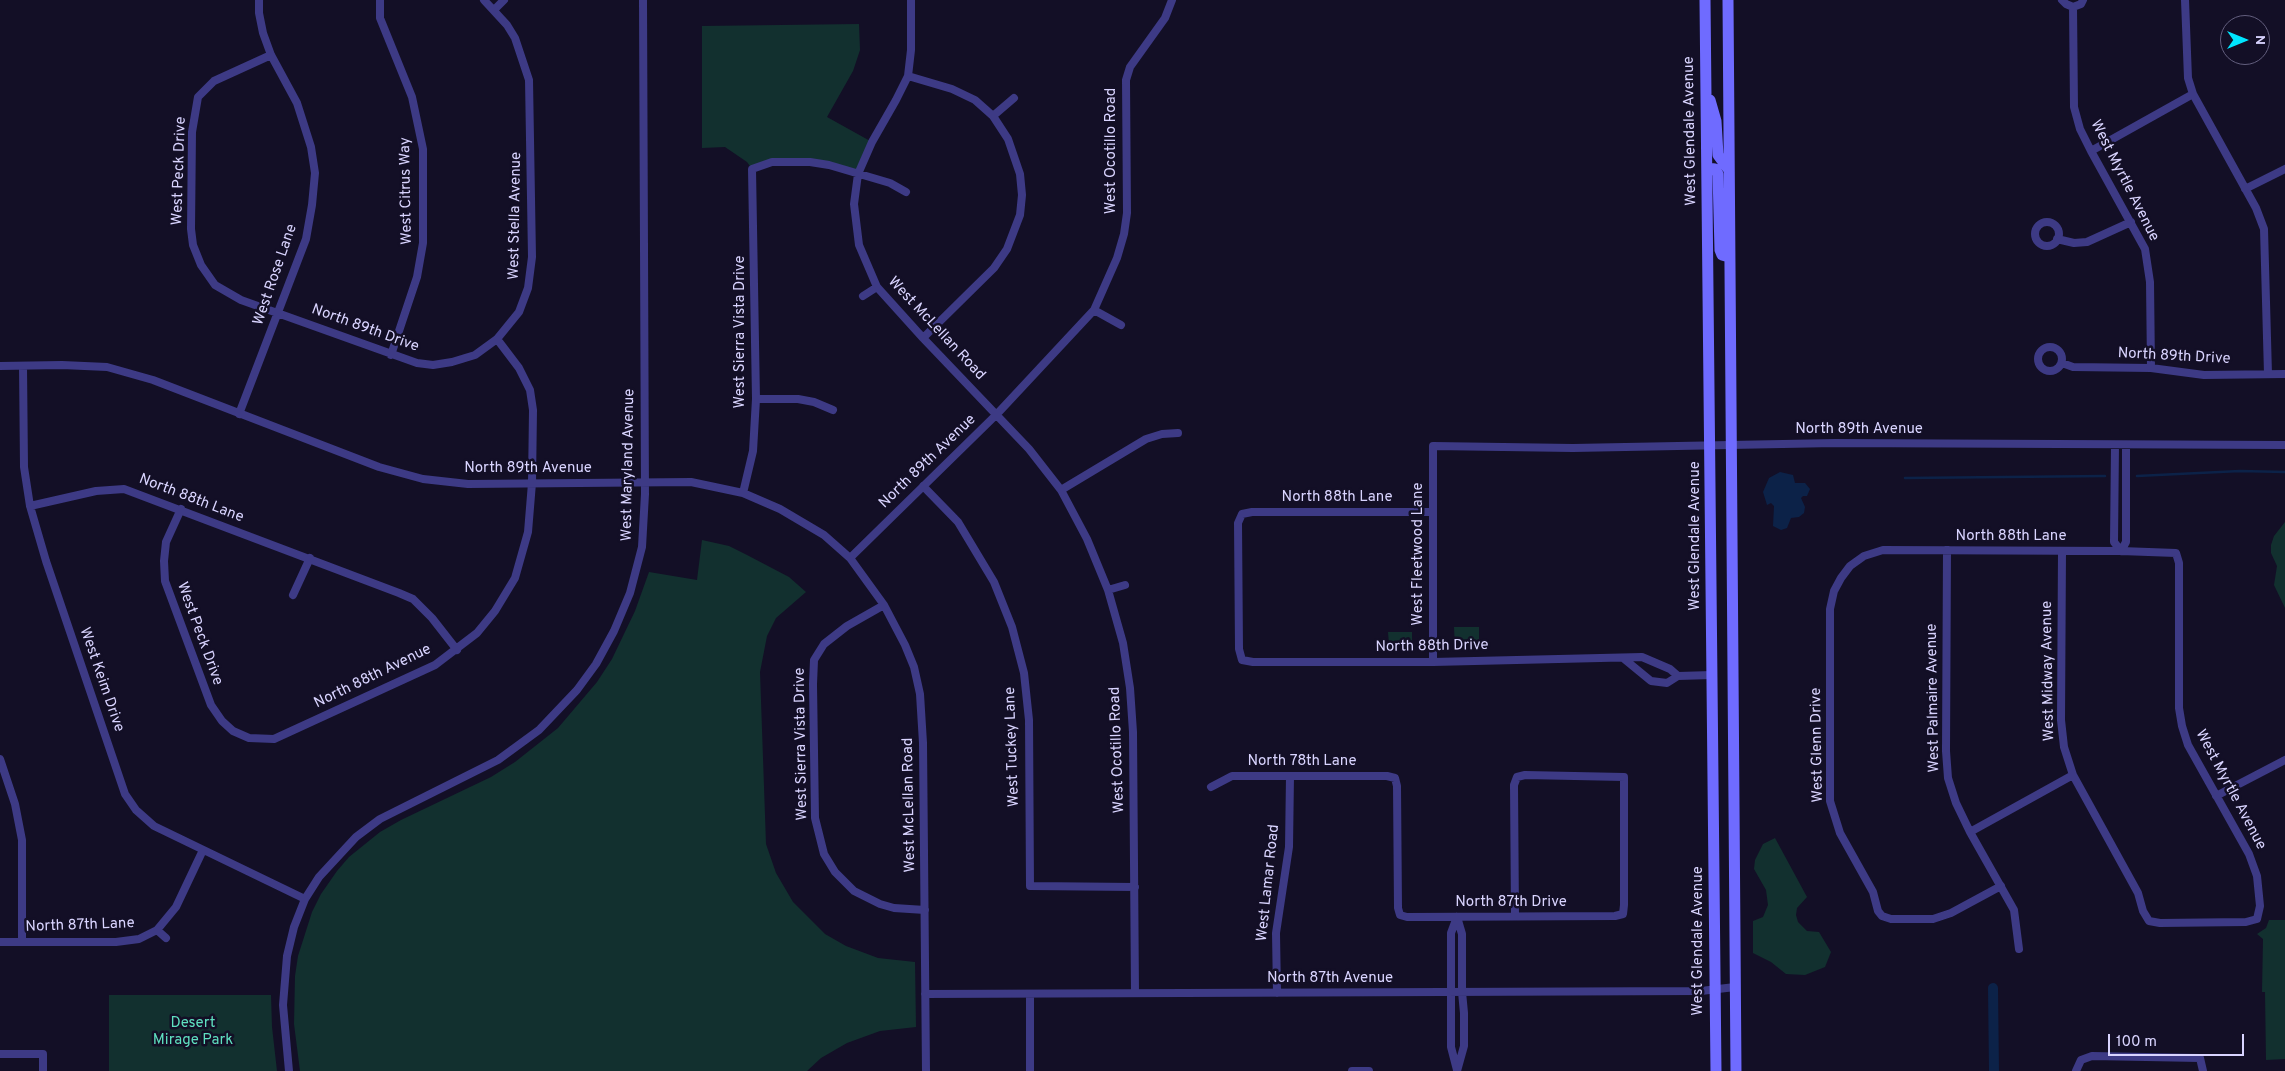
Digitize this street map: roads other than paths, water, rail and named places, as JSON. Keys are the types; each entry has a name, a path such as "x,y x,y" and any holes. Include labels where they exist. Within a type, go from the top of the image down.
{"main road":[{"name":"West Glendale Avenue","path":"1704,0 1716,1071"},
{"path":"1728,0 1736,1071"},
{"path":"1706,86 1716,121 1718,155 1729,170"},
{"path":"1707,168 1715,169 1718,174 1720,250 1722,255 1729,257"},
{"path":"1712,675 1733,675"}],"street":[{"name":"West Rose Lane","path":"239,414 306,239 312,205 314,174 311,148 297,103 271,55 261,23 259,0"},
{"name":"West Citrus Way","path":"380,0 380,18 412,97 423,149 423,243 417,277 391,355"},
{"name":"West Stella Avenue","path":"484,0 507,24 521,52 529,80 532,257 528,288 519,312 497,340"},
{"path":"494,10 504,0"},
{"name":"West Maryland Avenue","path":"289,1071 284,1030 284,980 294,927 305,899 329,864 369,826 393,810 473,774 503,757 539,730 577,690 606,646 630,593 642,547 645,482 643,0"},
{"name":"West McLellan Road","path":"911,0 908,76 872,142 858,174 854,204 859,245 877,287 923,338 997,414"},
{"name":"West Ocotillo Road","path":"1135,994 1133,732 1130,688 1123,643 1108,590 1087,539 1061,490 1029,449 997,414 1094,310 1116,258 1124,234 1127,213 1126,80 1130,67 1165,18 1172,0"},
{"path":"2062,0 2073,7 2084,0"},
{"path":"2185,0 2188,78 2193,94 2256,208 2264,229 2268,374"},
{"name":"West Myrtle Avenue","path":"2073,7 2074,107 2080,129 2145,249 2150,282 2151,368"},
{"name":"West Peck Drive","path":"271,55 214,81 198,97 192,132 191,229 193,244 201,265 215,285 241,300 279,312"},
{"path":"908,76 952,89 975,100 993,116 1008,139 1020,174 1022,195 1020,215 1007,249 994,268 923,338"},
{"path":"2091,151 2193,94"},
{"path":"993,116 1014,98"},
{"name":"West Sierra Vista Drive","path":"742,493 753,451 756,399 752,168 772,162 810,162 858,174"},
{"path":"2245,189 2285,169"},
{"path":"858,174 890,183 906,192"},
{"path":"2057,239 2074,243 2087,242 2131,222"},
{"path":"862,296 877,287"},
{"path":"1094,310 1121,325"},
{"name":"North 89th Drive","path":"279,312 391,355 417,363 433,365 452,362 476,355 497,340"},
{"path":"497,340 518,368 530,390 533,410 532,483"},
{"name":"North 89th Drive","path":"2062,363 2073,367 2151,368 2204,374 2285,374"},
{"name":"North 89th Avenue","path":"0,366 62,365 107,367 153,380 379,467 423,479 468,484 691,482 742,493 803,522 824,535 850,558 997,414"},
{"name":"West Keim Drive","path":"24,366 24,467 30,506 46,561 125,794 136,810 154,826 305,899"},
{"path":"756,399 798,398 833,410"},
{"path":"1061,490 1146,440 1162,434 1178,432"},
{"name":"North 89th Avenue","path":"1433,446 1574,448 1835,443 2285,445"},
{"path":"2115,445 2114,542 2121,551 2126,542 2126,445"},
{"name":"West Fleetwood Lane","path":"1433,446 1433,662"},
{"name":"North 88th Avenue","path":"262,740 274,739 284,735 435,665 477,633 495,611 515,578 528,532 532,483"},
{"name":"West Tuckey Lane","path":"923,486 958,522 994,582 1012,627 1024,673 1029,720 1030,886 1135,887"},
{"name":"North 88th Lane","path":"30,506 96,491 124,488 310,558 413,600 432,618 457,650"},
{"name":"West Peck Drive","path":"181,509 166,542 164,561 165,581 211,705 222,721 233,731 250,738 262,740"},
{"name":"North 88th Lane","path":"1242,660 1239,649 1238,524 1242,514 1252,512 1433,512"},
{"name":"North 88th Lane","path":"1850,566 1864,556 1883,550 2176,553"},
{"name":"West Palmaire Avenue","path":"1946,550 1946,764 1951,791 1970,832 2014,910 2019,949"},
{"name":"West Midway Avenue","path":"2062,551 2061,720 2064,747 2073,775 2138,893 2143,911 2149,921 2160,923 2246,922 2257,919"},
{"name":"West Myrtle Avenue","path":"2176,553 2179,563 2178,708 2188,745 2249,854 2256,876 2260,906 2257,919"},
{"path":"292,595 310,558"},
{"name":"West McLellan Road","path":"850,558 884,604 908,652 920,694 924,744 926,1071"},
{"name":"West Glenn Drive","path":"1850,566 1834,591 1830,609 1830,801 1840,833 1873,892 1882,916 1891,919 1933,919 1951,913 2001,886"},
{"path":"1108,590 1125,585"},
{"name":"West Sierra Vista Drive","path":"884,604 839,632 824,644 814,660 815,818 824,854 835,872 854,891 880,904 894,908 925,910"},
{"path":"1623,658 1651,681 1659,666"},
{"name":"North 88th Drive","path":"1242,660 1253,662 1433,662 1642,658 1670,669 1678,676"},
{"name":"North 88th Drive","path":"1651,681 1667,684 1678,676 1712,675"},
{"path":"0,759 15,804 22,840 22,942"},
{"path":"2216,796 2285,760"},
{"name":"North 87th Drive","path":"1400,915 1407,917 1457,917 1615,916 1622,914 1624,906 1624,777 1525,775 1517,777 1514,785 1515,916"},
{"path":"1970,832 2073,775"},
{"name":"North 78th Lane","path":"1211,787 1232,776 1387,776 1395,778 1397,786 1398,908 1400,915"},
{"name":"West Lamar Road","path":"1277,993 1276,933 1289,847 1290,776"},
{"name":"North 87th Lane","path":"0,942 124,941 139,939 157,930 176,907 203,850"},
{"path":"1457,917 1451,933 1451,1047 1457,1071"},
{"path":"1457,917 1462,934 1464,1036 1464,1046 1457,1071"},
{"path":"157,930 166,938"},
{"name":"North 87th Avenue","path":"926,994 1701,991 1735,987"},
{"path":"1030,994 1030,1071"},
{"path":"1451,1036 1464,1036"},
{"path":"0,1054 43,1054 43,1071"},
{"path":"2076,1071 2080,1060 2092,1056 2200,1058 2203,1071"},
{"path":"1354,1071 1369,1071"}],"water":[{"path":"1780,472 1793,475 1795,483 1805,483 1810,489 1807,496 1801,498 1805,507 1804,513 1799,517 1791,518 1787,528 1781,530 1773,526 1774,506 1771,503 1767,505 1763,492 1769,478"}],"waterway":[{"path":"1802,422 1802,427"},
{"path":"2137,476 2240,471 2285,472"},
{"path":"1905,478 2105,476"},
{"path":"1993,988 1994,1071"}],"park label":[{"name":"Desert Mirage Park","path":"193,1032"}]}
